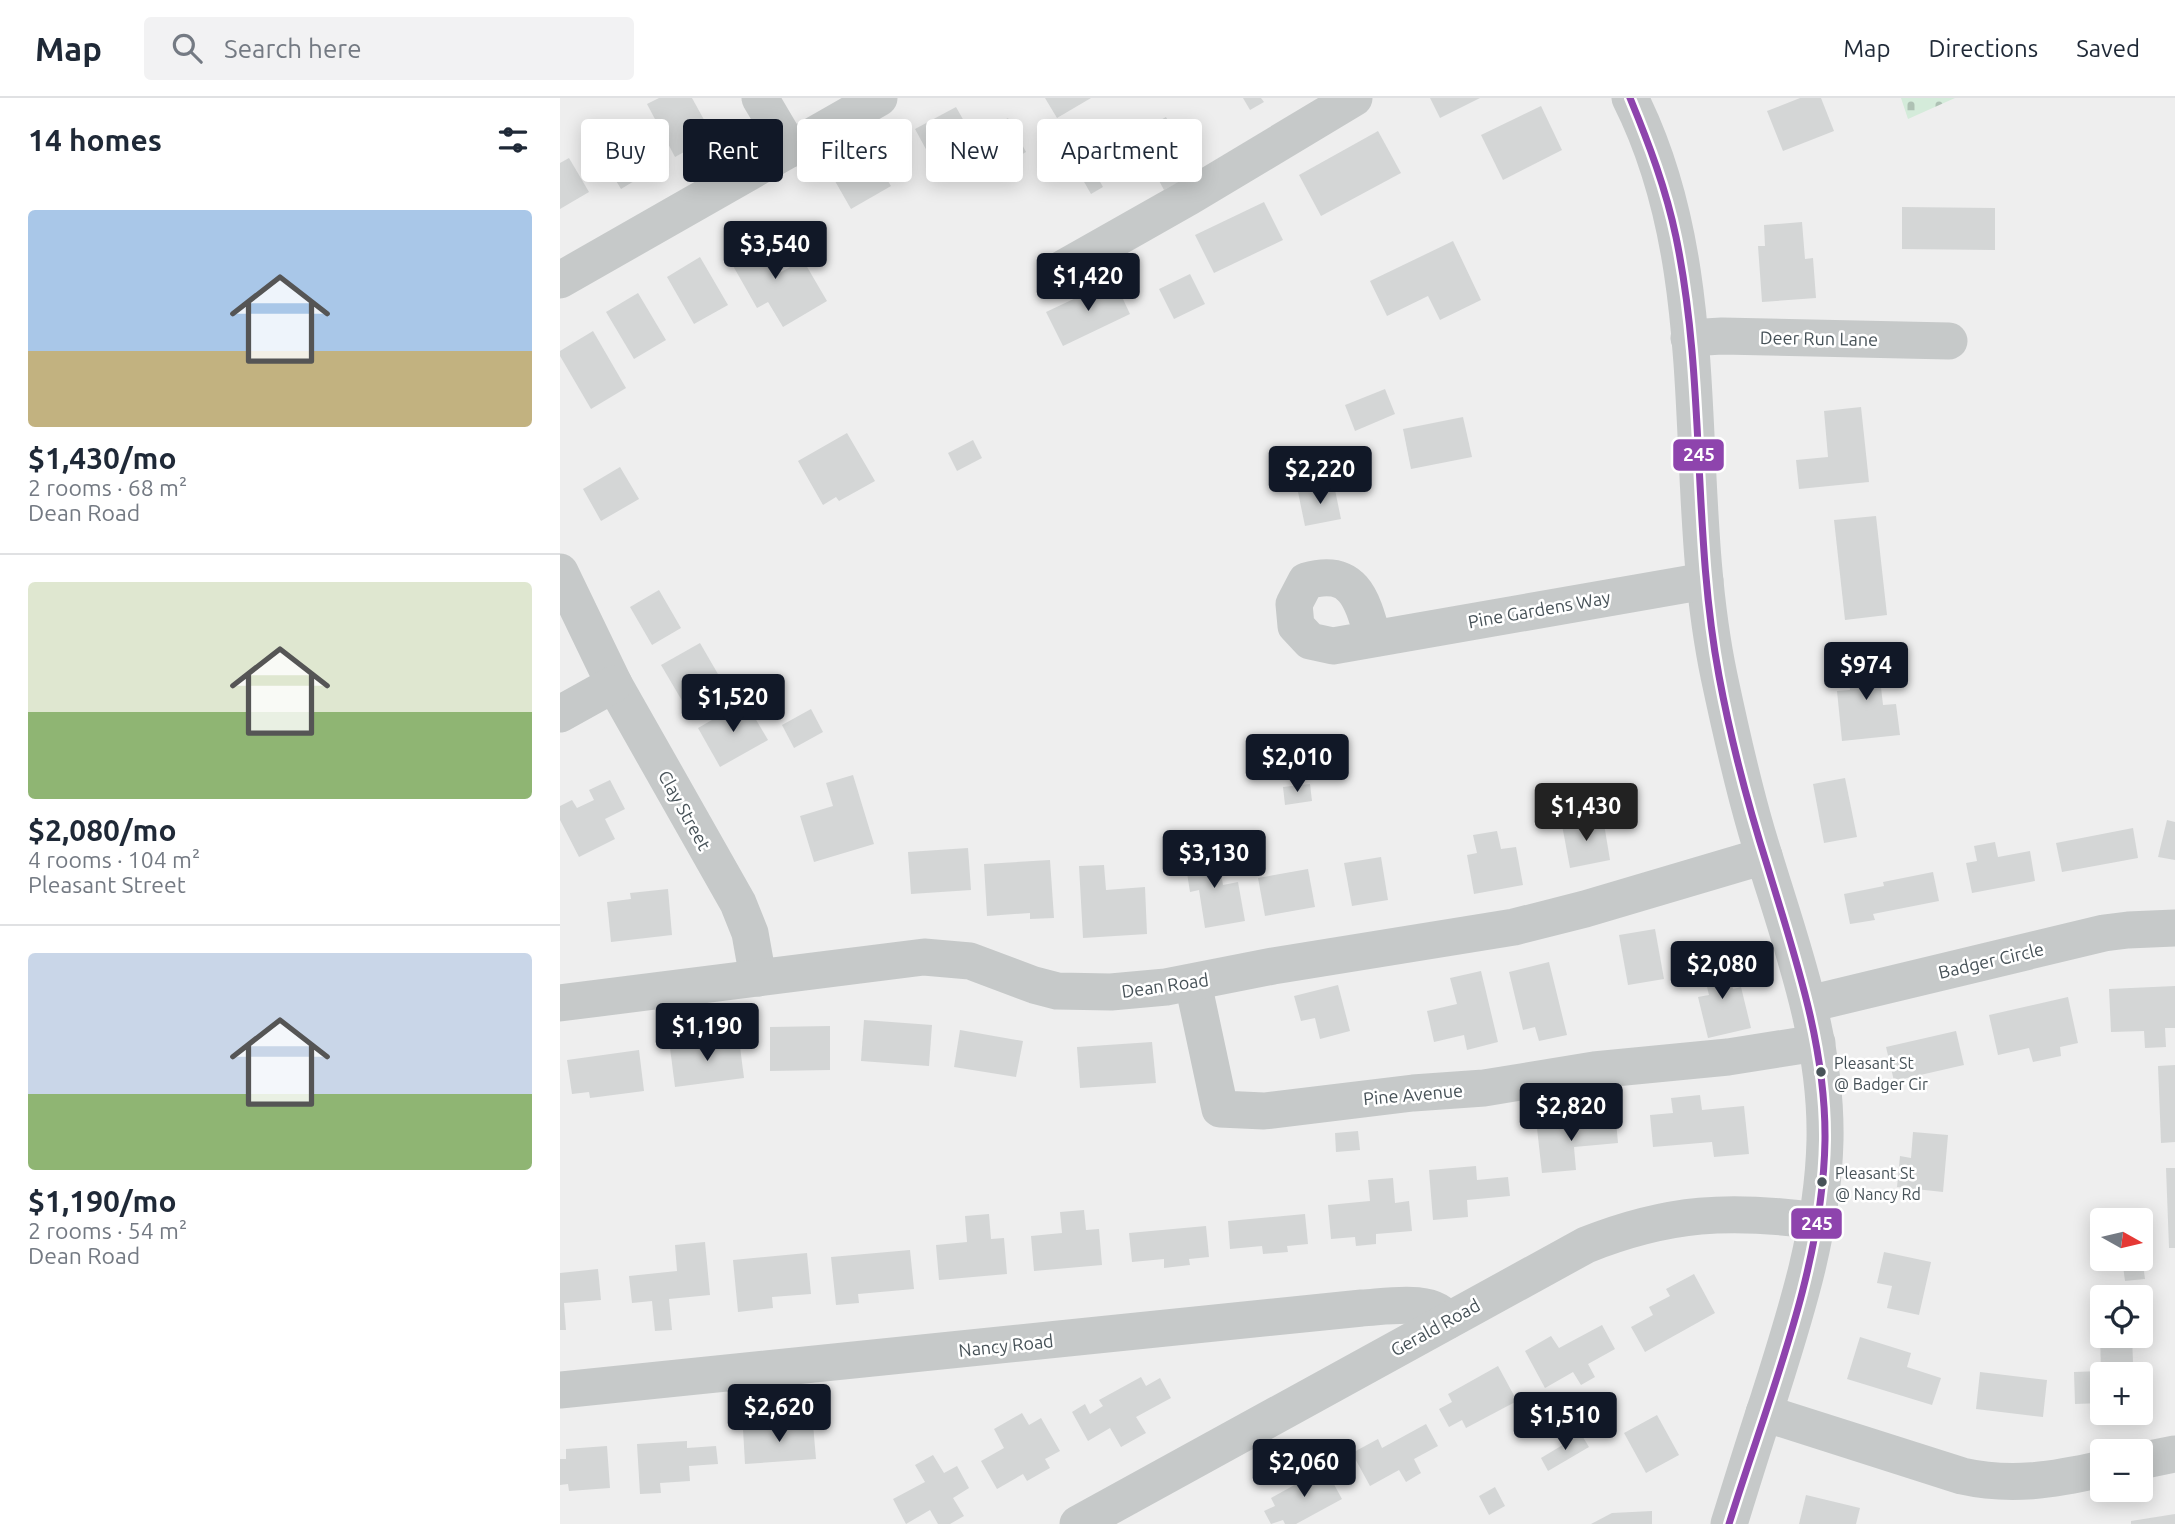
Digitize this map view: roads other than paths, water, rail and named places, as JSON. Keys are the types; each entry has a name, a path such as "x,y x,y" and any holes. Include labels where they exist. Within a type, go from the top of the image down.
{"street":[{"path":"760,98 790,149"},
{"path":"560,280 879,98"},
{"path":"1060,270 1189,197 1354,98"},
{"path":"1630,98 1657,163 1674,219 1686,282 1705,581 1719,676 1764,856 1809,1004 1824,1093 1825,1131 1818,1222 1797,1310 1729,1524"},
{"name":"Deer Run Lane","path":"1689,338 1722,336 1950,341"},
{"name":"Clay Street","path":"560,572 614,684 738,903 750,933 758,978"},
{"name":"Pine Gardens Way","path":"1373,638 1705,581"},
{"path":"560,714 614,684"},
{"name":"Dean Road","path":"560,1003 924,957 970,961 1057,991 1139,990 1193,983 1273,966 1525,924 1764,856"},
{"name":"Badger Circle","path":"1809,1004 2104,933 2175,928"},
{"name":"Pine Avenue","path":"1193,983 1220,1109 1264,1111 1413,1093 1485,1088 1594,1070 1728,1057 1817,1042"},
{"name":"Gerald Road","path":"1078,1524 1586,1245 1637,1226 1682,1217 1732,1213 1818,1222"},
{"name":"Nancy Road","path":"560,1390 1362,1308 1426,1307 1440,1311 1447,1321"},
{"path":"1763,1413 1982,1481 2024,1483 2090,1471"},
{"path":"2153,1458 2175,1454"}],"place":[{"name":"Pleasant St @ Badger Cir","path":"1821,1072"},
{"name":"Pleasant St @ Nancy Rd","path":"1822,1182"}]}
